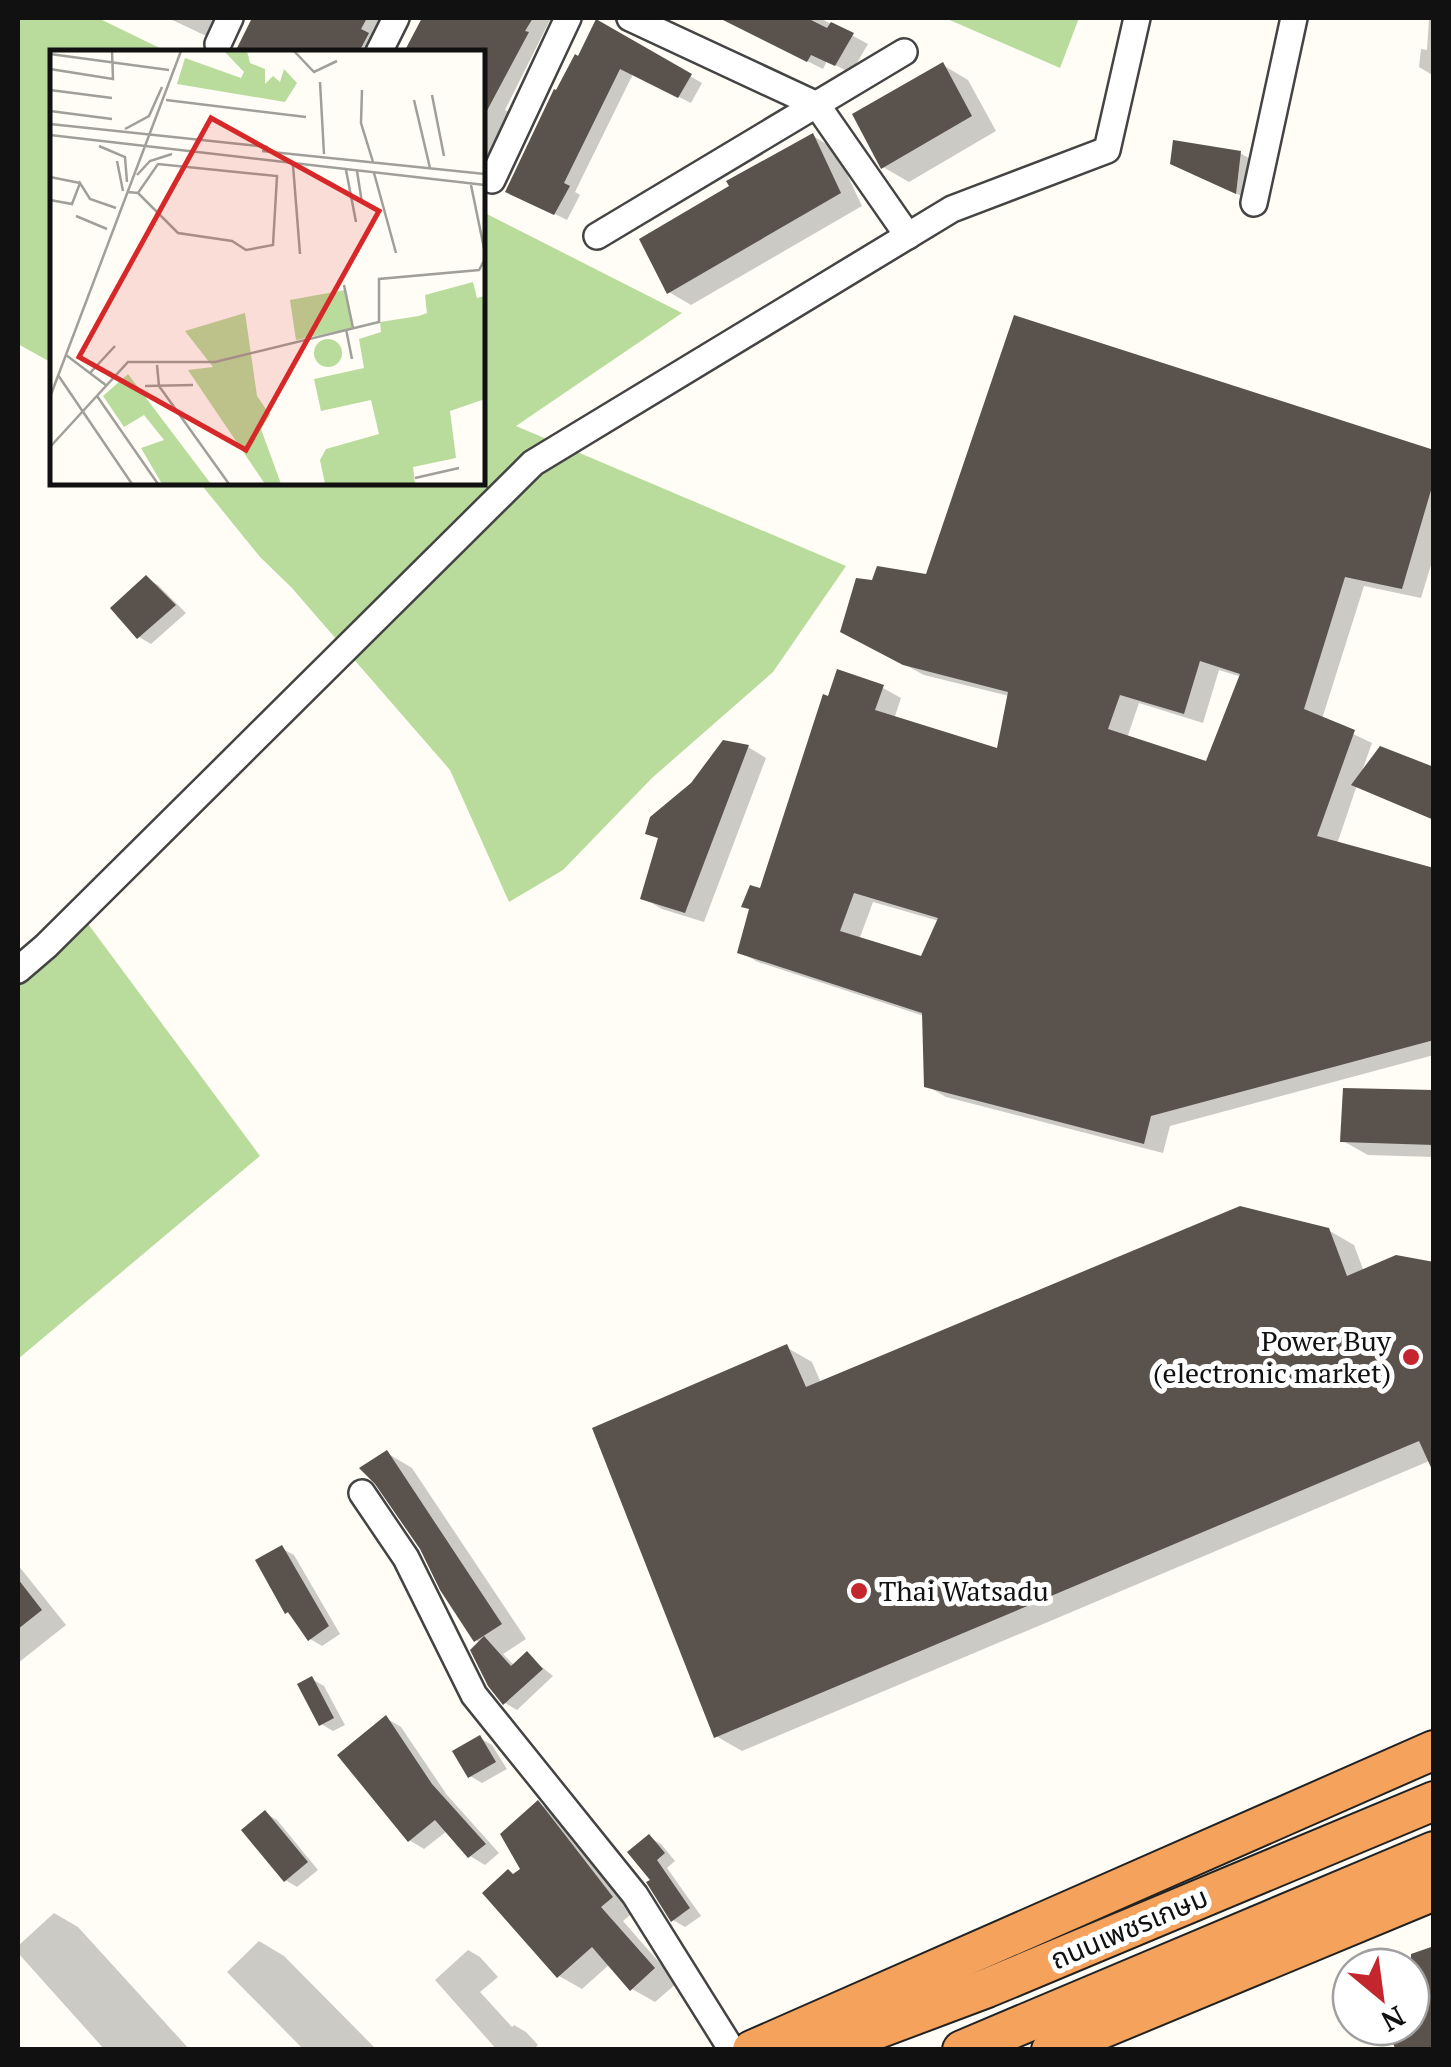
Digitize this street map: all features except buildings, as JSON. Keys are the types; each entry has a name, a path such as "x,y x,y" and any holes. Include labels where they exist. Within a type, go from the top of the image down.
{"highway":[{"path":"752,2050 1434,1750"},
{"name":"ถนนเพชรเกษม","path":"822,2050 987,1988 1434,1801"},
{"name":"ถนนเพชรเกษม","path":"962,2050 1434,1850"},
{"path":"1050,2050 1434,1891"}],"street":[{"path":"218,44 230,18"},
{"path":"380,50 396,18"},
{"path":"492,180 568,18"},
{"path":"630,18 817,105 908,236"},
{"path":"18,970 533,464 952,209 1107,150 1138,18"},
{"path":"1254,203 1294,18"},
{"path":"597,236 904,52"},
{"path":"362,1493 406,1558 474,1695 636,1895 732,2050"}],"green space":[{"path":"18,18 98,18 164,50 50,50 50,362 18,344"},
{"path":"945,18 1079,18 1060,68"},
{"path":"485,213 682,313 516,426 846,566 773,672 652,778 563,870 509,902 450,770 291,587 260,557 202,485 485,485"},
{"path":"80,913 260,1156 18,1359 18,966"}],"place":[{"name":"Power Buy (electronic market)","path":"1411,1357"},
{"name":"Thai Watsadu","path":"859,1591"}]}
